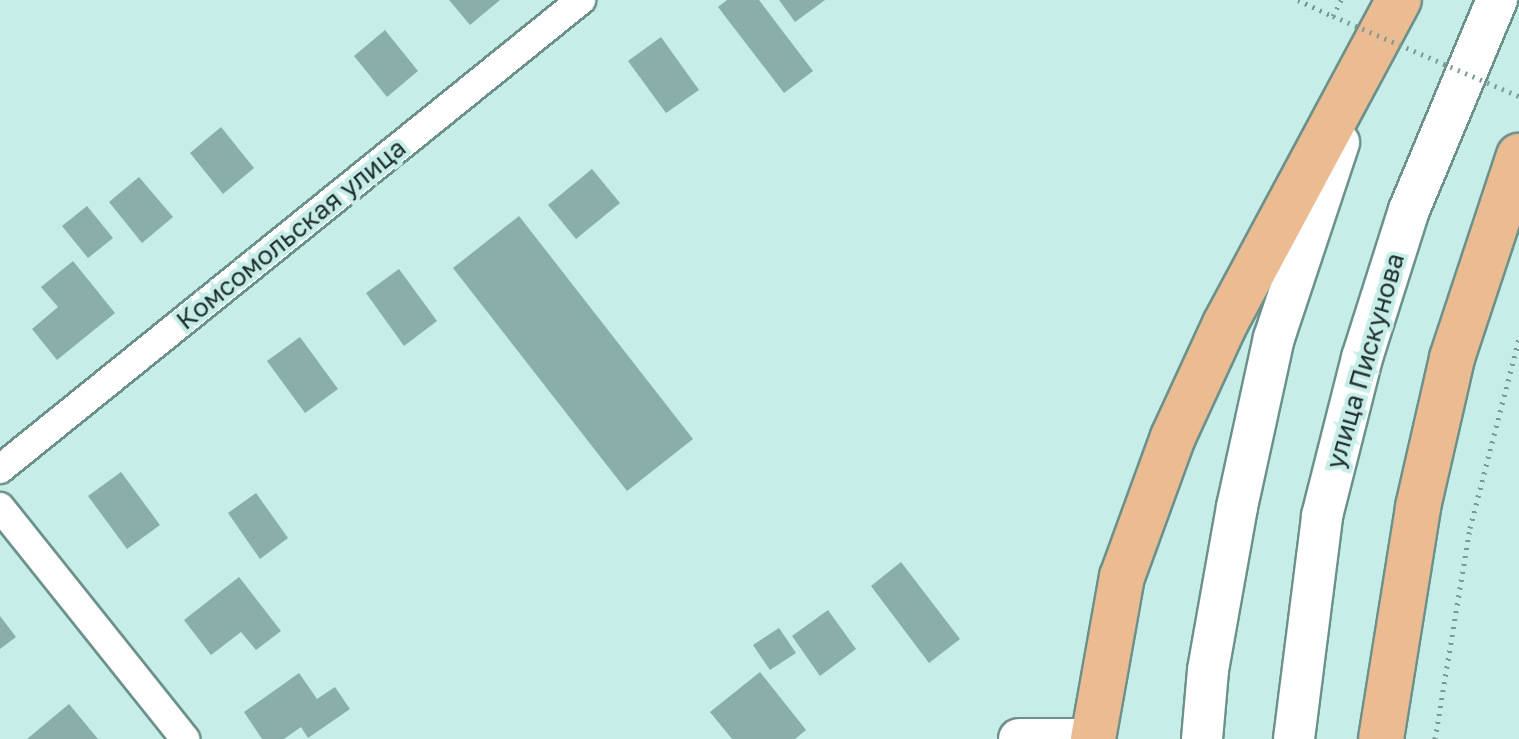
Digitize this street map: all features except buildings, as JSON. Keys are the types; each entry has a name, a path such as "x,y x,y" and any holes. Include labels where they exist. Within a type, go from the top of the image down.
{"main road":[{"path":"1093,739 1122,577 1173,437 1225,324 1400,0"},
{"path":"1202,739 1237,507 1274,338 1327,172 1400,0"},
{"name":"улица Пискунова","path":"1294,739 1322,516 1362,358 1409,210 1497,0"},
{"path":"1381,739 1418,507 1452,358 1519,156"},
{"path":"1019,739 1075,739"}],"street":[{"name":"Комсомольская улица","path":"0,469 581,0"},
{"path":"0,507 185,739"}],"path":[{"path":"1298,0 1519,96"},
{"path":"1333,16 1341,0"},
{"path":"1435,739 1470,528 1519,338"}]}
